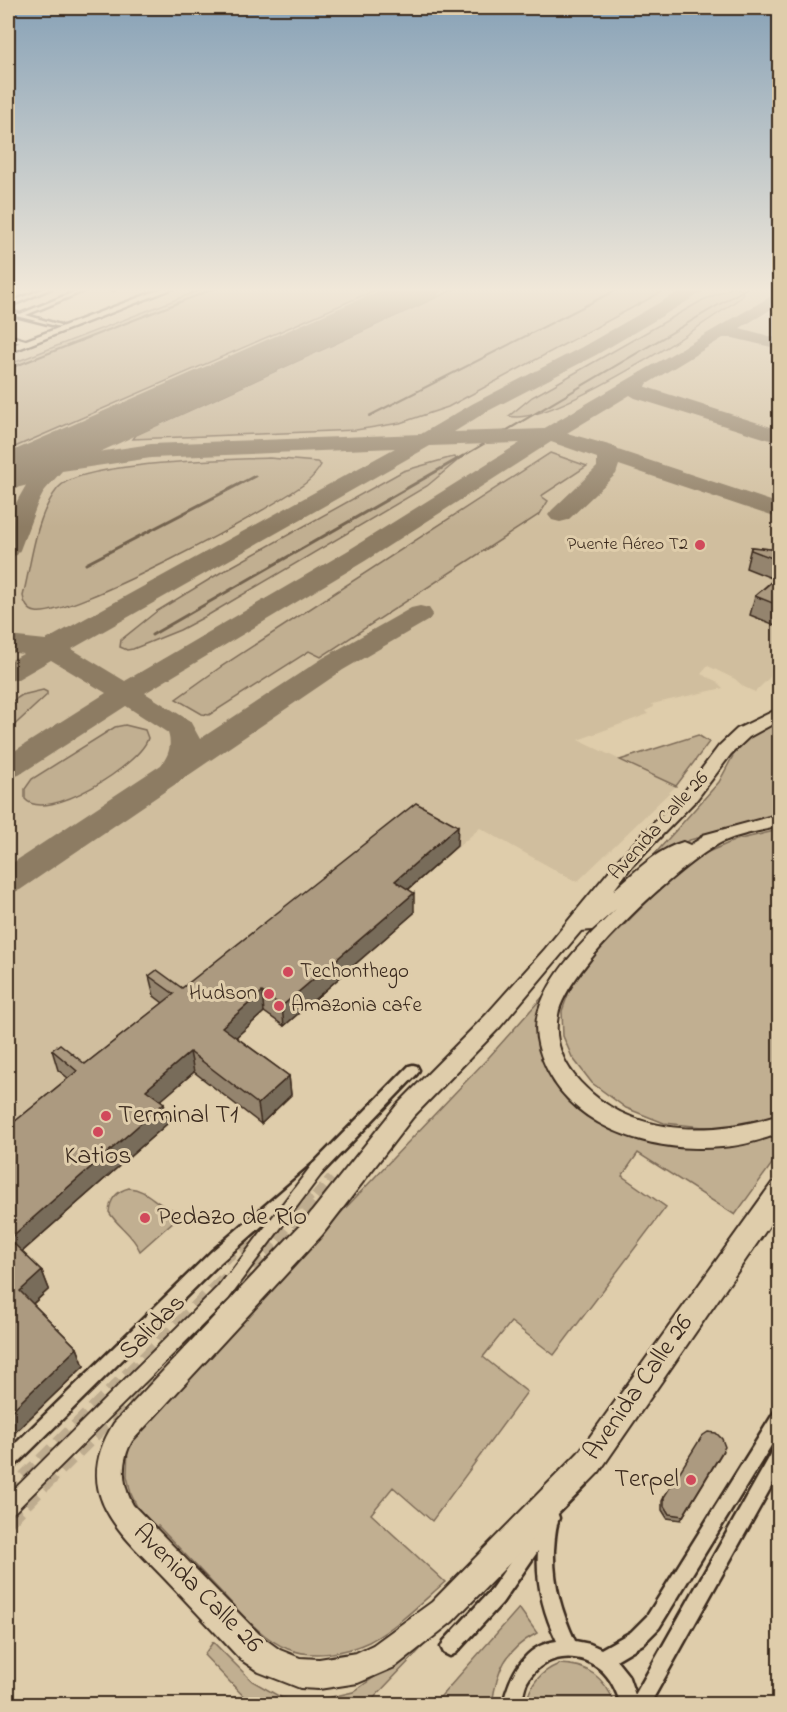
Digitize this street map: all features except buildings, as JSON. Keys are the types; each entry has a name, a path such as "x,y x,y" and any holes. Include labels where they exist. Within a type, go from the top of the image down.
{"main road":[{"name":"Avenida Calle 26","path":"780,713 743,733 725,750 691,795 625,863 552,954 493,1021 405,1112 314,1227 123,1432 113,1450 110,1486 115,1502 123,1515 251,1648 284,1668 300,1673 320,1674 358,1668 384,1656 442,1612 589,1462 780,1190"},
{"name":"Avenida Calle 26","path":"552,954 660,861 689,845 780,820"},
{"path":"719,836 672,868 569,972 549,1008 546,1026 549,1047 556,1067 569,1086 585,1103 620,1124 688,1139 761,1132 780,1124"}],"street":[{"name":"Salidas","path":"8,1461 216,1257 317,1169 413,1070"},
{"name":"Salidas","path":"8,1507 223,1293 317,1169"},
{"path":"601,1659 637,1638 653,1622 780,1416"},
{"path":"640,1704 780,1455"},
{"path":"450,1647 496,1597 589,1462"},
{"path":"548,1522 544,1559 546,1592 554,1618 569,1647"},
{"path":"512,1704 514,1691 522,1672 535,1658 551,1649 569,1647 585,1651 601,1659 617,1676 630,1704"}],"shaded area":[{"path":"8,368 779,368 779,668 755,692 708,666 701,674 716,681 723,688 652,704 654,707 645,711 648,714 578,740 676,786 577,882 480,828 396,901 401,905 270,1016 264,1012 225,1047 291,1095 261,1123 194,1072 151,1109 168,1123 17,1257 49,1289 28,1310 84,1366 8,1443"},
{"path":"8,368 197,368 8,450"},
{"path":"283,368 521,368 448,407 400,423 356,430 133,439 136,435"},
{"path":"583,368 633,368 556,406 529,415 509,416 532,397"},
{"path":"550,453 587,466 541,496 548,501 540,514 321,657 309,651 209,715 202,714 176,699 222,666"},
{"path":"455,457 457,461 427,486 210,614 180,630 133,649 127,650 120,647 121,640 157,611 220,573 403,471"},
{"path":"269,458 317,462 321,465 309,480 256,514 128,580 56,609 36,612 31,610 24,601 23,596 32,554 44,512 58,488 72,479 124,467 191,461"},
{"path":"43,690 47,692 47,695 8,731 8,704 22,695"},
{"path":"779,719 779,817 690,840 652,857 719,782 736,750 757,729"},
{"path":"125,725 145,730 148,738 142,749 112,775 92,788 52,804 36,805 25,799 25,789 32,779 115,727"},
{"path":"698,735 709,742 676,786 620,760"},
{"path":"779,830 779,1115 737,1128 713,1128 664,1123 626,1108 592,1083 572,1057 563,1036 562,1011 575,975 687,861 736,840"},
{"path":"546,993 546,1060 645,1140 687,1147 716,1147 779,1135 779,1154 735,1215 638,1153 622,1176 666,1207 554,1355 511,1322 483,1357 527,1392 432,1521 393,1487 371,1514 445,1582 399,1622 360,1646 340,1652 319,1654 288,1649 269,1638 252,1624 158,1526 154,1531 140,1513 131,1494 127,1476 128,1442 201,1360 489,1057"},
{"path":"129,1188 143,1192 166,1207 184,1212 140,1251 133,1239 109,1212 115,1196"},
{"path":"519,1608 537,1633 517,1646 504,1662 492,1704 434,1704"},
{"path":"433,1636 368,1704 251,1704 204,1655 213,1642 252,1681 282,1698 310,1702 353,1692"},
{"path":"559,1664 579,1667 594,1674 606,1687 615,1704 526,1704 530,1690 537,1680 546,1671"}],"waterway":[{"path":"369,416 463,368"},
{"path":"460,458 612,368"},
{"path":"152,635 463,456"},
{"path":"86,564 255,476"}],"taxiway":[{"path":"425,440 479,408 556,368"},
{"path":"548,435 660,368"},
{"path":"637,382 636,389 642,394 780,437"},
{"path":"55,466 116,425"},
{"path":"126,693 356,556 548,435"},
{"path":"425,440 548,435"},
{"path":"548,435 608,454"},
{"path":"49,650 425,440"},
{"path":"55,466 151,451 425,440"},
{"path":"560,515 608,469 608,454"},
{"path":"608,454 780,512"},
{"path":"8,479 55,466"},
{"path":"8,550 25,505 35,488 55,466"},
{"path":"172,772 333,664 420,614"},
{"path":"8,644 49,650"},
{"path":"8,673 49,650"},
{"path":"49,650 66,656 126,693"},
{"path":"8,768 126,693"},
{"path":"126,693 180,727 185,739 184,751 172,772"},
{"path":"8,882 172,772"}],"runway":[{"path":"8,473 243,368"}],"tunnel":[{"path":"241,1283 332,1179"},
{"path":"288,1211 310,1195"},
{"path":"223,1259 276,1220"},
{"path":"224,1281 227,1278"},
{"path":"8,1495 224,1281"},
{"path":"221,1305 242,1281"},
{"path":"8,1520 158,1369"}],"place":[{"name":"Puente Aéreo T2","path":"700,545"},
{"name":"Techonthego","path":"288,972"},
{"name":"Hudson","path":"269,994"},
{"name":"Amazonia cafe","path":"279,1006"},
{"name":"Terminal T1","path":"106,1116"},
{"name":"Katios","path":"98,1132"},
{"name":"Pedazo de Río","path":"145,1218"},
{"name":"Terpel","path":"691,1480"}]}
